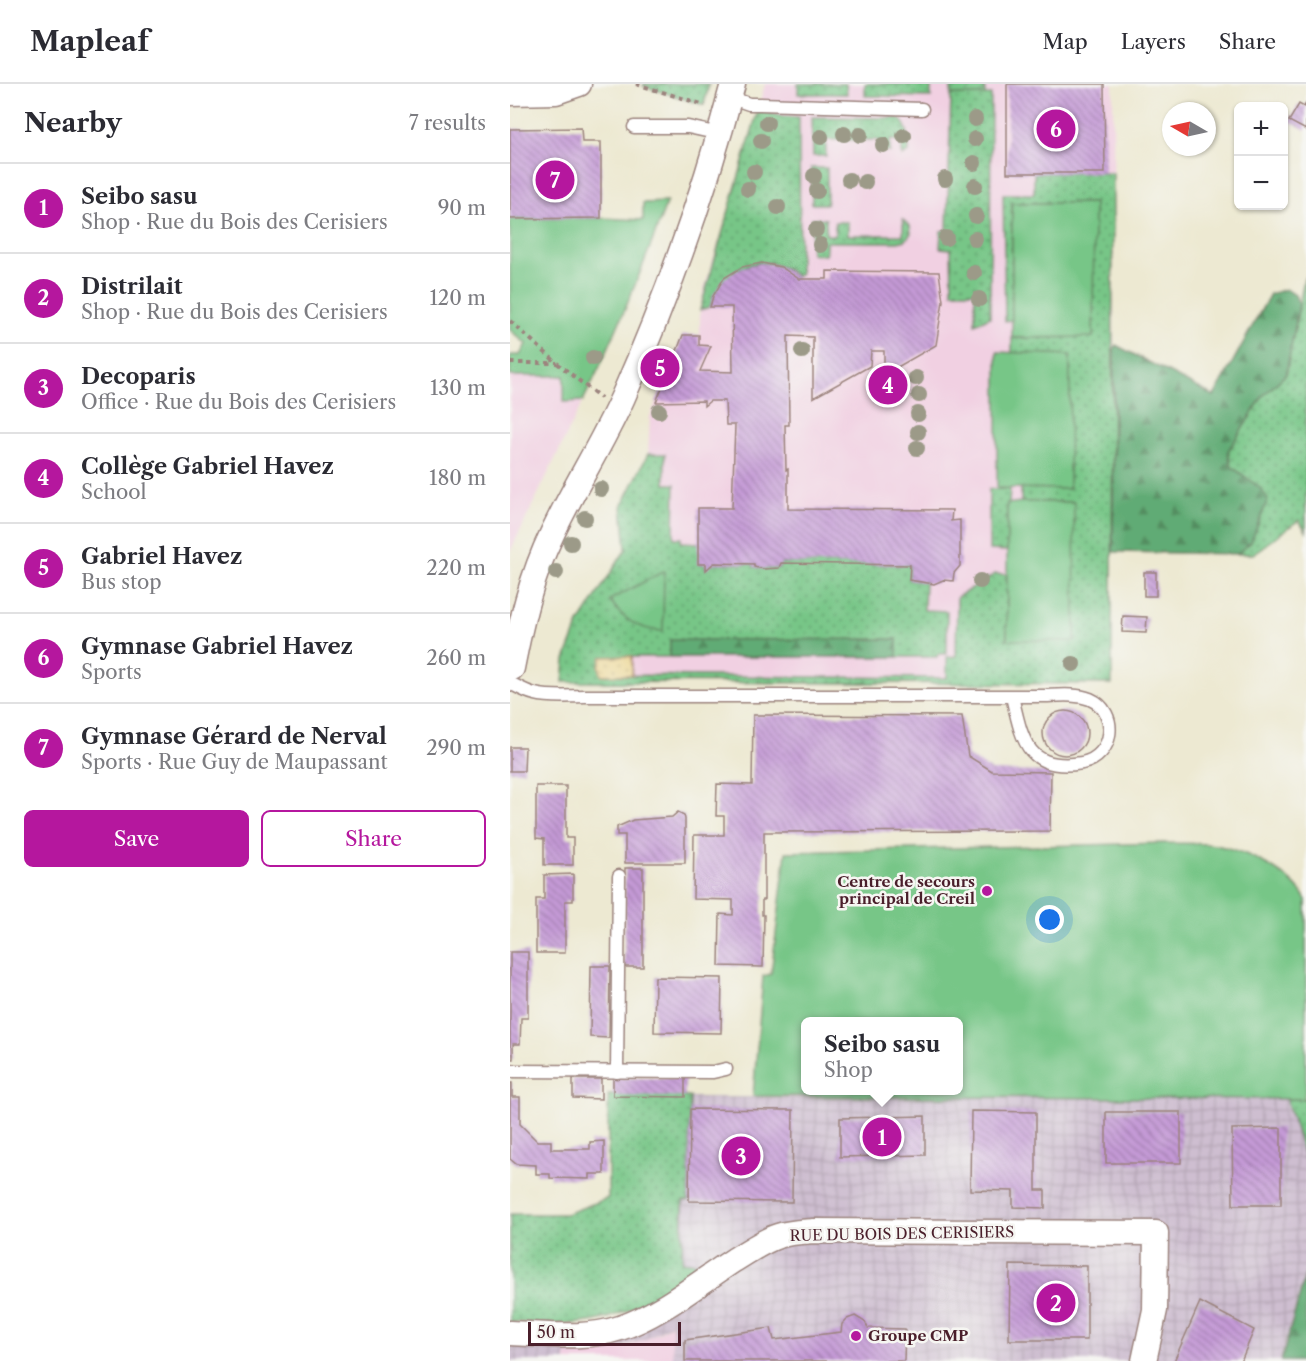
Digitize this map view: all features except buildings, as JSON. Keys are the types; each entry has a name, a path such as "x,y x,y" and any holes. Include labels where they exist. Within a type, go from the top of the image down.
{"street":[{"path":"510,93 556,92 579,84"},
{"path":"510,671 527,598 552,534 622,399 690,228 720,134 729,97"},
{"path":"510,595 552,534"},
{"name":"RUE DU BOIS DES CERISIERS","path":"510,1332 579,1335 620,1328 649,1315 761,1244 789,1233 814,1231 1156,1233 1155,1310 1144,1361"}],"lane":[{"path":"729,97 749,104 922,109"},
{"path":"634,127 688,127 720,134"},
{"path":"510,671 525,691 546,696 1012,696 1078,696 1099,705 1106,714 1110,725 1110,736 1106,747 1088,762 1052,764 1042,760 1029,750 1012,696"},
{"path":"617,1072 619,876"},
{"path":"510,1071 713,1072 726,1069"}],"path":[{"path":"636,84 729,97"},
{"path":"510,321 557,363 602,398 597,407"},
{"path":"510,363 557,363"}],"shaded area":[{"path":"765,84 1113,84 1112,684 563,682 565,660 579,623 626,549 622,506 648,454 650,417 683,335 700,335 700,310 704,289 742,169"},
{"path":"510,376 565,376 564,402 583,401 510,552"},
{"path":"690,1097 1286,1099 1306,1162 1306,1270 1280,1361 673,1361 672,1324 644,1340 607,1352 587,1355 566,1354 566,1361 510,1361 510,1333 593,1334 711,1275 703,1264 682,1262 683,1201 688,1201"},
{"path":"673,1324 673,1361 566,1361 566,1354 598,1353 627,1347"}],"green space":[{"path":"644,84 709,84 704,105 643,86"},
{"path":"798,84 846,84 847,94 798,94"},
{"path":"865,84 931,84 931,97 865,96"},
{"path":"951,84 985,84 985,95 951,95"},
{"path":"951,95 991,95 990,317 975,324 975,292 952,292 951,249 940,248 941,231 947,230"},
{"path":"758,110 781,116 799,117 800,275 796,276 783,267 770,263 745,266 723,282 710,307 700,310"},
{"path":"812,117 898,118 905,125 909,152 902,156 902,141 890,140 890,152 878,151 878,140 826,140 826,156 813,156"},
{"path":"811,168 827,168 827,204 812,204"},
{"path":"1034,173 1113,173 1112,684 563,682 565,660 579,623 626,549 622,506 648,454 665,454 665,484 675,484 674,538 681,538 681,542 699,543 698,564 706,564 706,569 714,563 754,564 754,567 764,569 779,568 781,563 910,565 909,580 925,582 924,610 947,611 947,654 938,654 937,657 602,657 601,675 947,678 947,657 956,656 957,597 995,574 1007,574 1007,640 1074,502 1021,502 1021,488 1070,355 1012,353 1012,338 1093,337 1093,203 1012,203 1012,320 1005,321 1003,194 1034,194"},
{"path":"667,202 628,303 583,401 564,402 564,376 510,376 510,355 520,355 526,344 510,330 510,219 643,220 643,203"},
{"path":"1012,203 1094,203 1093,337 1012,338"},
{"path":"812,218 826,219 826,235 835,235 835,222 848,222 848,235 903,235 903,220 910,226 911,233 906,240 898,242 826,242 826,255 811,254"},
{"path":"1306,276 1306,531 1299,520 1253,554 1237,554 1251,542 1260,488 1231,466 1228,451 1263,396 1286,374"},
{"path":"1286,289 1295,295 1299,304 1286,374 1263,396 1228,451 1231,466 1260,488 1268,499 1251,542 1237,554 1113,552 1114,349 1116,345 1214,396 1270,294"},
{"path":"997,352 1070,355 1069,489 997,488"},
{"path":"989,489 1010,489 1007,505 1007,551 989,550"},
{"path":"1074,502 1075,641 1007,640 1007,504"},
{"path":"664,571 663,631 646,629 632,623 610,600"},
{"path":"897,639 897,657 670,657 670,640"},
{"path":"1164,843 1220,846 1243,853 1269,866 1291,881 1306,900 1306,1083 1304,1099 753,1096 763,976 771,974 786,852"},
{"path":"608,1095 690,1097 689,1201 683,1201 682,1261 703,1264 649,1300 604,1319 569,1324 510,1322 510,1214 566,1214 608,1198"},
{"path":"1286,1099 1306,1099 1306,1162"},
{"path":"1306,1273 1306,1361 1281,1361"}],"sand":[{"path":"632,656 632,675 601,675 599,666 602,657"}],"place":[{"name":"Gymnase Gabriel Havez","path":"1056,129"},
{"name":"Gymnase Gérard de Nerval","path":"555,180"},
{"name":"Gabriel Havez","path":"660,368"},
{"name":"Collège Gabriel Havez","path":"888,385"},
{"name":"Centre de secours principal de Creil","path":"987,891"},
{"name":"Seibo sasu","path":"882,1137"},
{"name":"Decoparis","path":"741,1156"},
{"name":"Distrilait","path":"1056,1303"},
{"name":"Groupe CMP","path":"856,1336"}]}
